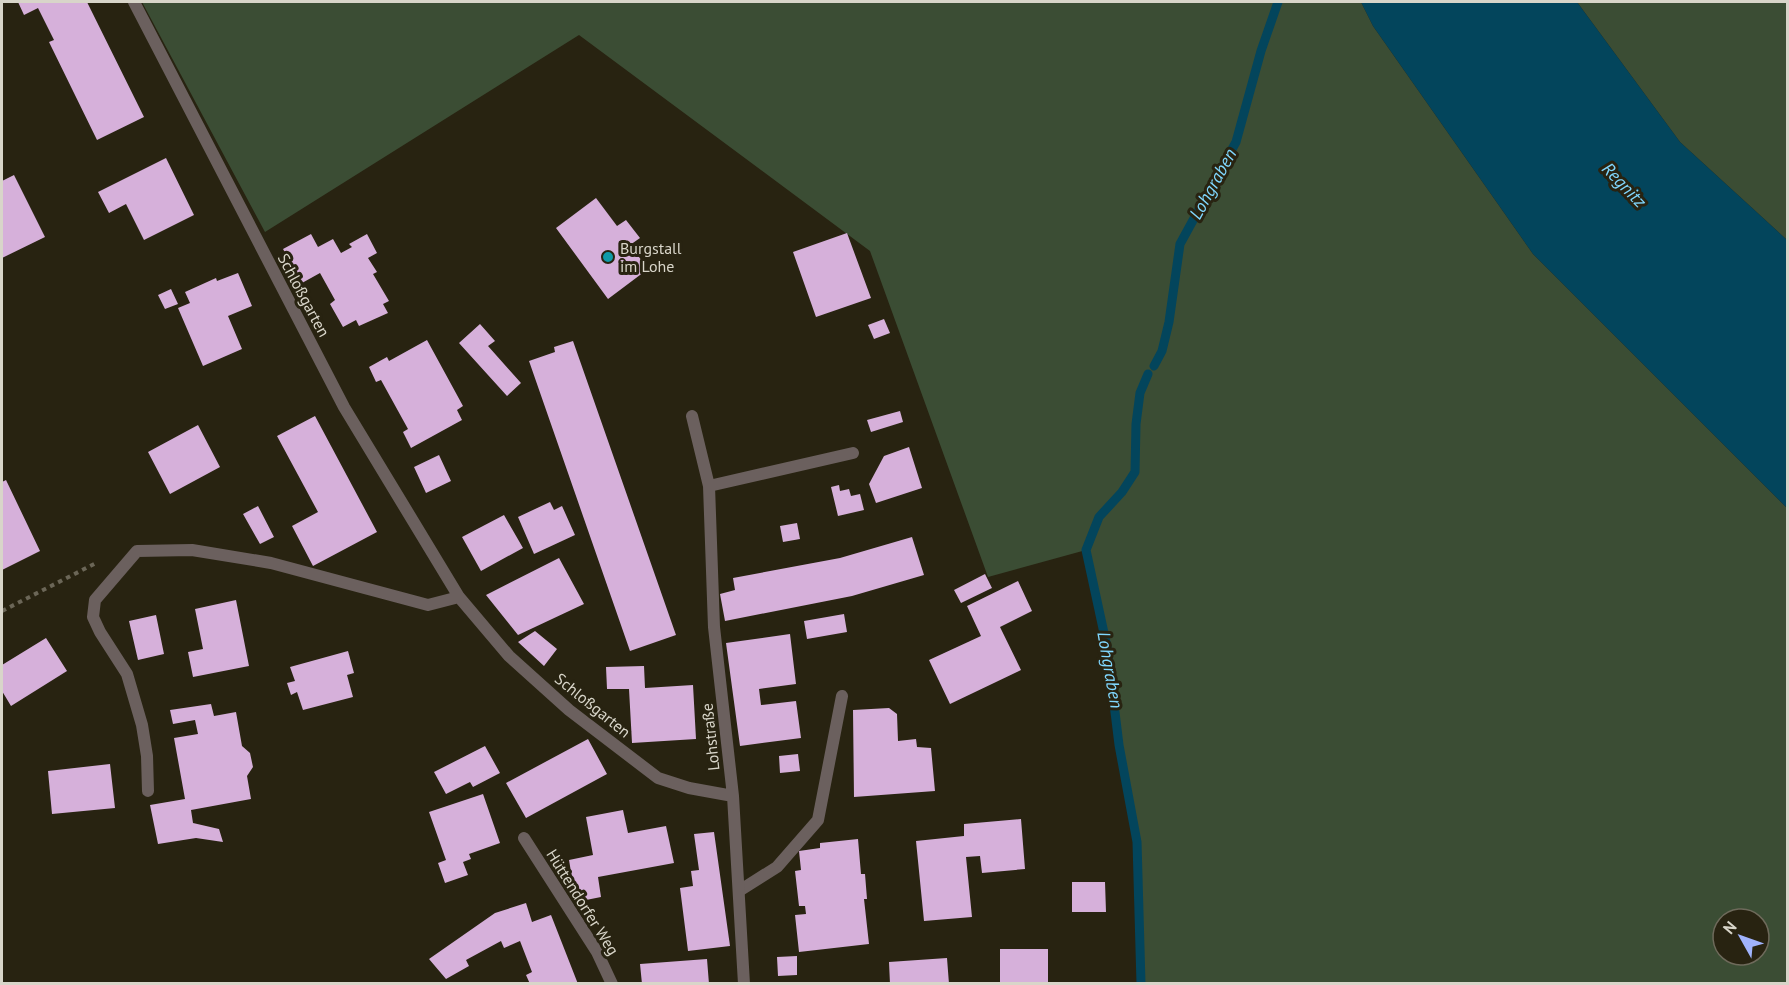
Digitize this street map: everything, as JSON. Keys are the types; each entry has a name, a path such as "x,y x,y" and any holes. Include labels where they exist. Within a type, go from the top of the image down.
{"street":[{"name":"Schloßgarten","path":"134,2 344,407 459,597 509,656 569,710 658,778 688,788 734,796"},
{"name":"Lohstraße","path":"692,416 709,486 714,627 734,796 744,984"},
{"path":"709,486 854,453"},
{"path":"148,791 147,756 142,725 127,674 93,617 95,600 137,551 192,550 271,563 428,605 459,597"},
{"path":"739,891 777,867 819,820 842,696"},
{"name":"Hüttendorfer Weg","path":"524,838 597,952 612,984"}],"path":[{"path":"2,611 101,560"}],"green space":[{"path":"142,2 1361,2 1373,26 1533,254 1787,508 1787,983 1141,983 1137,842 1119,745 1107,647 1086,550 988,577 870,251 579,35 265,232"},
{"path":"1577,2 1787,2 1787,240 1680,142"}],"water":[{"name":"Regnitz","path":"1361,2 1577,2 1680,142 1787,240 1787,508 1533,254 1373,26"}],"building":[{"path":"18,2 87,2 144,117 97,140 49,42 54,40 38,8 24,15"},
{"path":"166,158 194,215 144,240 126,204 109,213 98,192"},
{"path":"14,175 45,237 2,258 2,181"},
{"name":"Burgstall im Lohe","path":"596,198 617,226 626,220 640,238 630,245 648,269 608,299 556,228"},
{"path":"847,233 871,298 816,317 793,252"},
{"path":"311,234 318,247 333,239 341,253 352,247 349,244 367,234 377,253 368,258 377,272 373,274 389,301 383,304 388,313 359,326 356,320 343,327 330,304 335,300 320,273 302,283 283,249"},
{"path":"238,273 252,306 228,316 242,349 203,366 178,308 190,303 185,292 216,278 217,281"},
{"path":"171,289 178,304 165,309 158,295"},
{"path":"884,319 890,333 874,339 868,325"},
{"path":"480,324 495,341 488,346 521,383 507,396 459,343"},
{"path":"427,340 463,406 457,410 462,420 411,448 403,432 408,429 381,380 376,382 369,367 387,357 389,361"},
{"path":"573,341 676,635 630,651 529,361 555,352 554,347"},
{"path":"900,411 903,422 871,432 867,420"},
{"path":"315,416 377,532 313,566 292,526 318,512 277,436"},
{"path":"198,425 220,467 170,494 148,452"},
{"path":"909,447 922,488 876,503 869,484 884,456"},
{"path":"439,455 451,481 426,493 414,467"},
{"path":"6,480 40,551 2,570 2,482"},
{"path":"839,485 840,491 849,489 851,496 860,494 864,510 838,516 831,487"},
{"path":"550,502 554,510 562,506 575,535 534,554 518,517"},
{"path":"258,506 274,537 260,544 243,514"},
{"path":"504,515 523,548 481,571 462,537"},
{"path":"797,523 800,539 783,542 780,526"},
{"path":"912,537 924,575 852,596 725,621 720,594 735,590 733,578 840,558"},
{"path":"559,558 584,604 518,635 486,595"},
{"path":"985,574 992,588 961,603 954,590"},
{"path":"1018,581 1032,611 1000,627 1021,670 950,704 929,660 981,636 967,606"},
{"path":"236,600 249,666 193,677 188,652 203,649 195,609"},
{"path":"844,614 847,632 807,639 804,621"},
{"path":"156,615 164,654 138,660 129,621"},
{"path":"535,631 557,649 544,666 518,642"},
{"path":"790,634 796,684 759,689 761,705 796,701 801,738 740,746 726,643"},
{"path":"46,638 67,671 11,706 2,691 2,665"},
{"path":"348,651 354,673 347,675 353,697 303,710 297,692 291,695 287,683 295,681 290,667"},
{"path":"644,666 645,688 693,685 696,739 632,743 629,689 607,689 606,667"},
{"path":"211,704 214,716 236,712 242,746 250,753 253,767 247,776 251,799 191,810 193,823 219,829 223,842 196,838 158,844 150,805 185,799 174,738 198,734 195,720 173,724 170,710"},
{"path":"889,708 897,714 898,741 916,739 917,747 931,748 935,791 854,797 853,710"},
{"path":"588,739 607,774 526,818 506,783"},
{"path":"485,746 500,773 473,787 470,782 446,794 434,772"},
{"path":"798,754 800,771 780,773 779,756"},
{"path":"110,764 115,808 52,814 48,771"},
{"path":"483,794 500,843 469,854 471,859 463,862 468,875 445,883 438,863 446,860 429,812"},
{"path":"623,810 628,833 666,826 674,863 598,877 601,897 576,902 569,860 593,855 586,817"},
{"path":"1021,819 1025,869 982,873 980,856 966,857 972,917 924,921 916,841 964,836 964,824"},
{"path":"714,832 730,946 688,951 680,888 693,886 691,871 699,870 694,834"},
{"path":"858,839 861,874 865,874 867,899 864,899 869,944 799,952 795,915 806,914 805,906 799,906 795,871 801,870 799,851 820,848 820,843"},
{"path":"1072,882 1105,882 1106,912 1072,912"},
{"path":"526,903 532,922 551,915 578,984 530,984 526,975 532,972 520,941 504,948 501,941 466,960 469,966 446,979 429,959 495,913"},
{"path":"1000,949 1048,949 1048,984 1000,984"},
{"path":"797,956 797,975 778,976 777,957"},
{"path":"947,958 949,984 890,984 889,962"},
{"path":"707,959 709,984 642,984 640,964"}],"waterway":[{"name":"Lohgraben","path":"1154,366 1162,351 1169,322 1180,244 1236,142 1261,51 1278,2"},
{"name":"Lohgraben","path":"1141,984 1137,842 1119,745 1107,647 1086,550 1099,517 1122,492 1135,472 1136,424 1140,393 1148,374"}],"place":[{"name":"Burgstall im Lohe","path":"608,257"}]}
